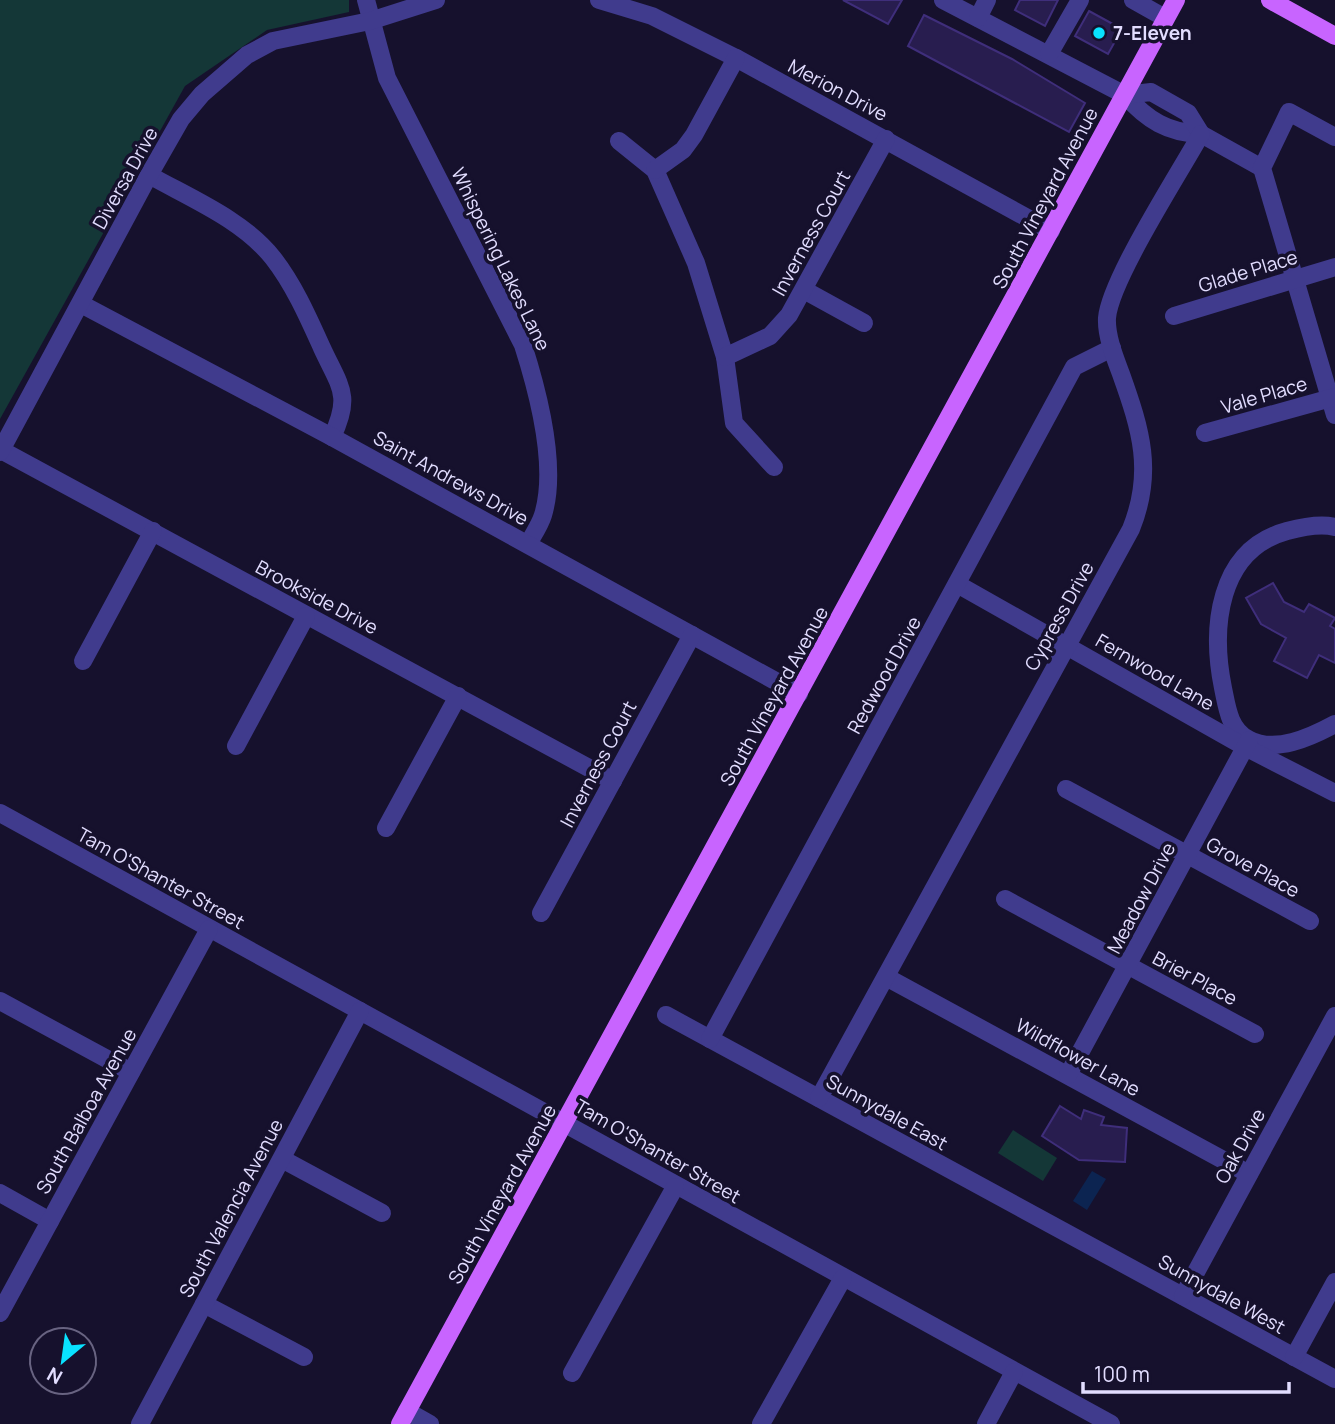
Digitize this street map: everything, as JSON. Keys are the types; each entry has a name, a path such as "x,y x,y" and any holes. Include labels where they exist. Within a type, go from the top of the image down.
{"main road":[{"name":"South Vineyard Avenue","path":"403,1418 1176,0"},
{"path":"1269,0 1335,36"}],"street":[{"name":"Whispering Lakes Lane","path":"366,0 387,78 523,345 537,391 548,473 543,515 528,544"},
{"path":"370,21 436,0"},
{"name":"Merion Drive","path":"599,0 652,16 736,58 1051,231"},
{"path":"943,0 1125,94 1151,92 1188,113 1202,134 1262,168"},
{"path":"978,18 987,0"},
{"path":"1049,54 1080,0"},
{"path":"1133,0 1165,18"},
{"name":"Diversa Drive","path":"0,451 181,119 202,94 247,55 273,41 370,21"},
{"path":"655,170 682,150 694,135 736,58"},
{"path":"1334,403 1262,168 1289,112 1335,137"},
{"name":"Cypress Drive","path":"819,1098 1131,528 1143,494 1146,475 1133,408 1112,348 1107,318 1115,290 1202,134"},
{"name":"Inverness Court","path":"725,357 770,336 789,315 886,139"},
{"path":"619,141 655,170 696,263 725,357 734,423 774,467"},
{"path":"149,176 230,220 272,257 298,297 344,395 343,414 332,437"},
{"name":"Glade Place","path":"1174,316 1335,267"},
{"path":"804,290 864,323"},
{"name":"Saint Andrews Drive","path":"80,304 332,437 799,694"},
{"name":"Redwood Drive","path":"710,1039 1074,367 1112,348"},
{"name":"Vale Place","path":"1205,433 1334,403"},
{"name":"Brookside Drive","path":"0,451 613,781"},
{"path":"1335,527 1299,528 1265,541 1238,566 1222,597 1215,633 1218,669 1228,715 1247,743 1288,744 1335,724"},
{"path":"83,661 153,531"},
{"name":"Fernwood Lane","path":"957,584 1335,793"},
{"path":"236,746 306,616"},
{"name":"Inverness Court","path":"541,913 692,635"},
{"path":"386,828 458,696"},
{"name":"Meadow Drive","path":"1068,1075 1247,743"},
{"name":"Grove Place","path":"1066,789 1310,922"},
{"name":"Tam O'Shanter Street","path":"0,813 565,1123 675,1187 1111,1424"},
{"name":"Brier Place","path":"1005,899 1255,1034"},
{"name":"South Balboa Avenue","path":"0,1313 209,929"},
{"name":"Wildflower Lane","path":"886,977 1249,1174"},
{"path":"0,1001 131,1072"},
{"name":"South Valencia Avenue","path":"140,1424 360,1011"},
{"name":"Sunnydale East","path":"666,1015 1088,1246"},
{"name":"Oak Drive","path":"1183,1296 1335,1016"},
{"path":"282,1158 382,1213"},
{"path":"572,1373 675,1187"},
{"path":"0,1193 50,1221"},
{"name":"Sunnydale West","path":"1088,1246 1335,1379"},
{"path":"761,1424 843,1278"},
{"path":"1294,1357 1335,1282"},
{"path":"204,1304 304,1357"},
{"path":"986,1424 1014,1372"},
{"path":"403,1418 430,1424"}],"green space":[{"path":"0,0 349,0 349,12 267,30 185,86 0,419"},
{"path":"1013,1130 1057,1158 1043,1181 998,1153"}],"water":[{"path":"1092,1171 1106,1179 1087,1210 1073,1201"}],"building":[{"path":"843,0 902,0 888,24"},
{"path":"1020,0 1058,0 1045,26 1015,10"},
{"name":"7-Eleven","path":"1089,11 1122,29 1108,54 1075,36"},
{"path":"924,15 1012,59 1085,103 1069,132 908,46"},
{"path":"1273,583 1284,602 1304,612 1309,604 1335,618 1330,626 1335,629 1335,663 1319,655 1307,678 1274,661 1286,638 1261,624 1246,598"},
{"path":"1060,1106 1081,1119 1084,1110 1104,1117 1101,1125 1127,1128 1125,1162 1079,1160 1042,1136"}],"place":[{"name":"7-Eleven","path":"1099,33"}]}
